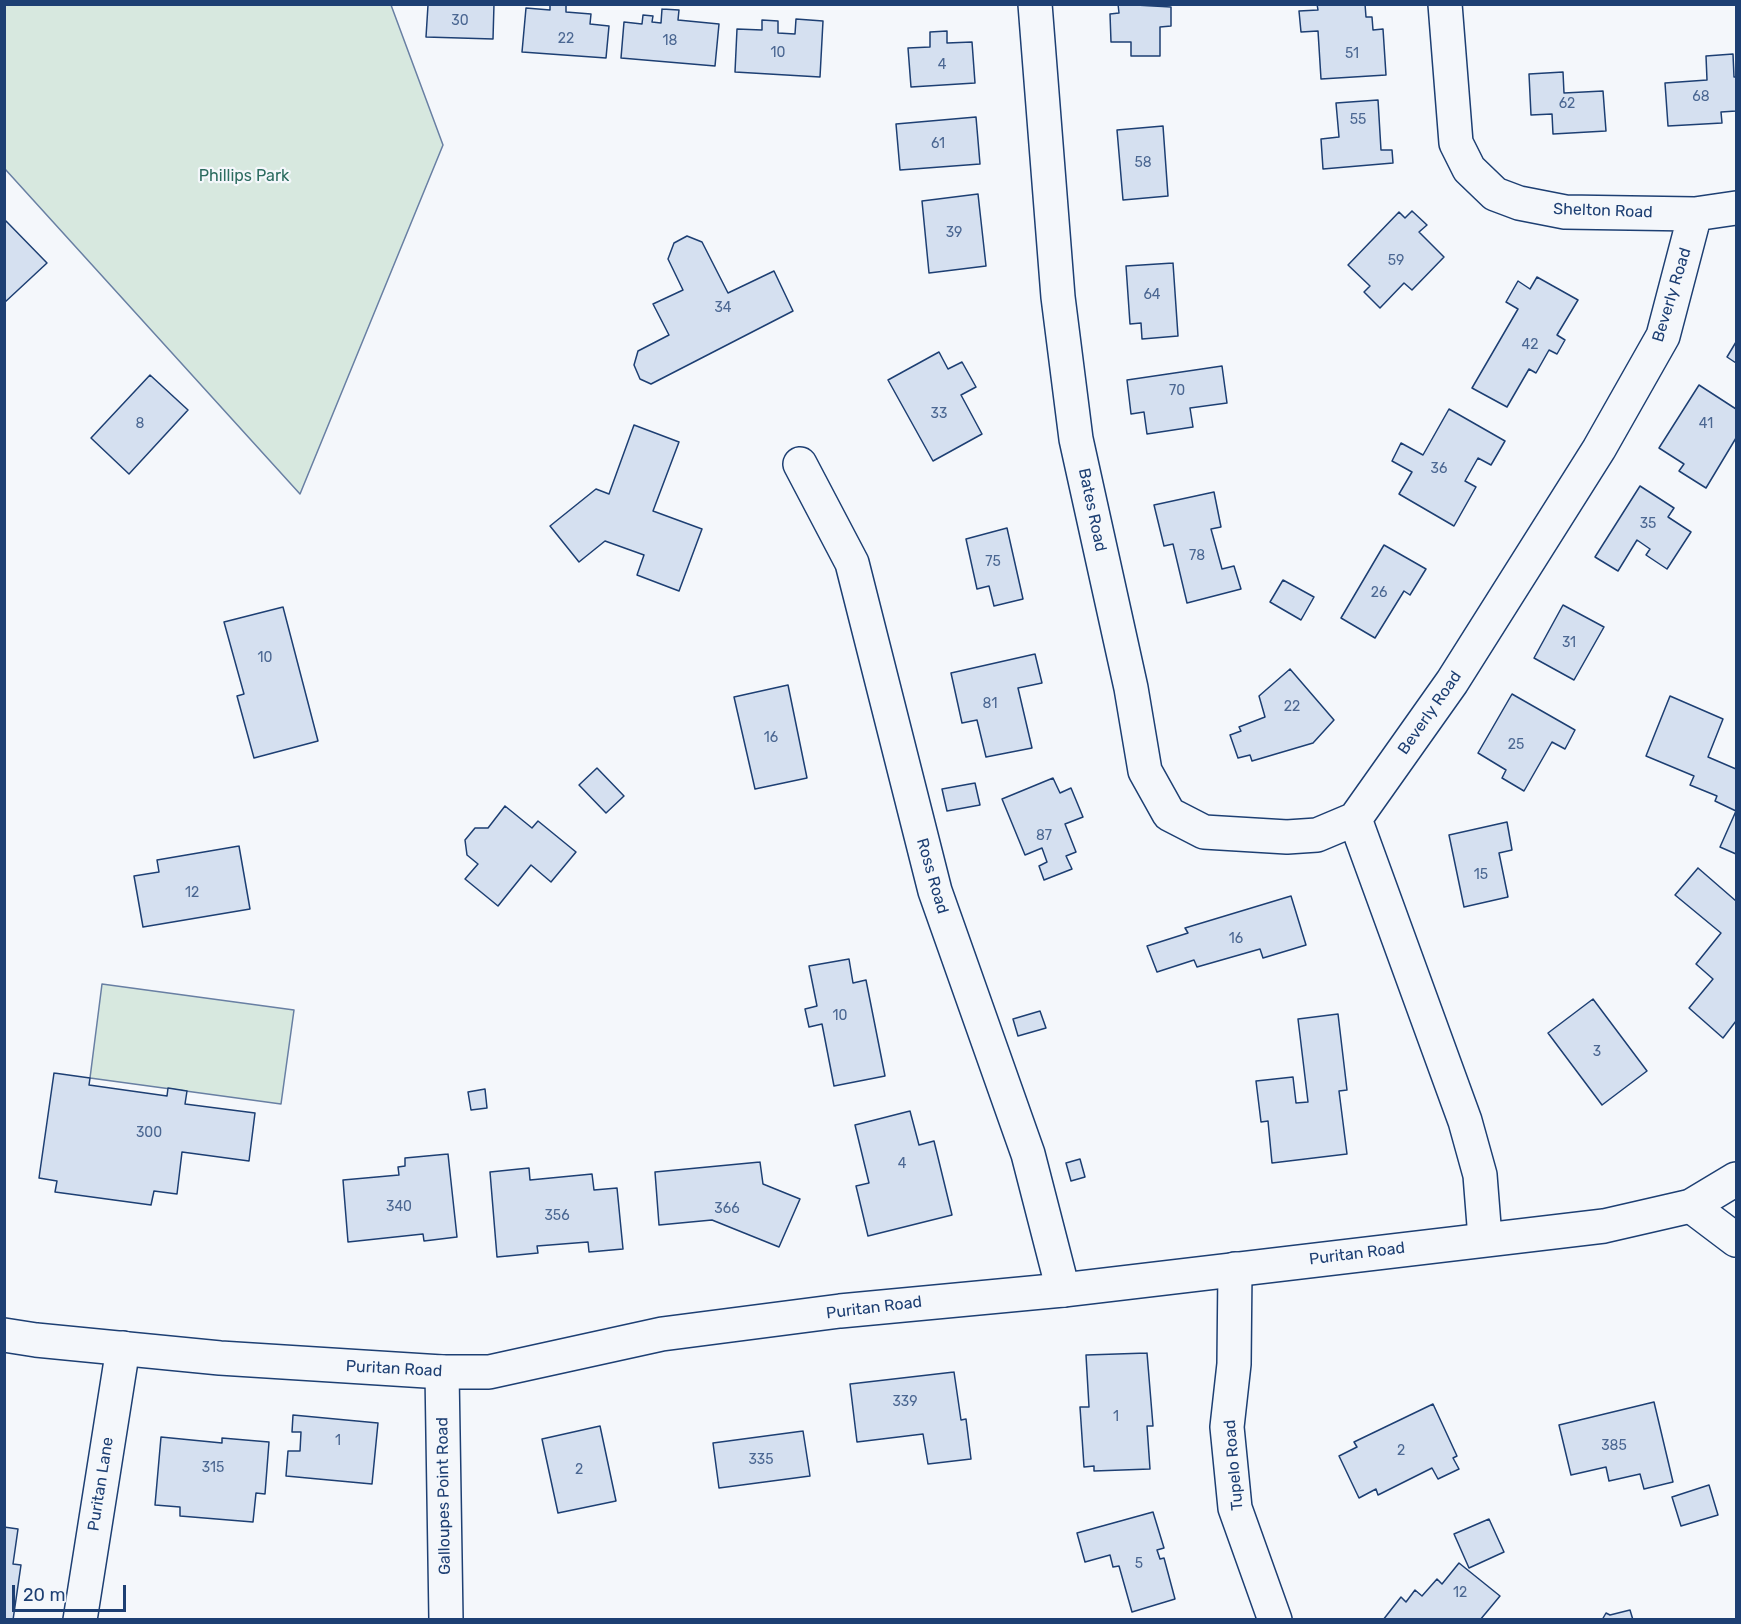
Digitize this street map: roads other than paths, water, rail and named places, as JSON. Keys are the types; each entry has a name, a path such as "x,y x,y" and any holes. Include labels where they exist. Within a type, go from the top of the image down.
{"street":[{"name":"Bates Road","path":"1035,4 1058,297 1076,439 1131,688 1145,771 1169,814 1204,832 1287,837 1317,835 1355,819"},
{"name":"Shelton Road","path":"1445,4 1456,142 1469,169 1495,194 1519,204 1565,212 1695,214 1737,208"},
{"name":"Beverly Road","path":"1355,819 1452,682 1599,449 1663,336 1695,214"},
{"name":"Ross Road","path":"800,464 852,563 935,891 1028,1154 1063,1290"},
{"path":"1355,819 1465,1121 1480,1175 1485,1238"},
{"name":"Puritan Road","path":"4,1335 220,1358 442,1372 501,1370 662,1334 862,1309 1063,1290 1485,1238 1604,1227 1691,1206 1737,1179"},
{"path":"1691,1206 1737,1240"},
{"name":"Tupelo Road","path":"1235,1269 1234,1364 1227,1427 1235,1508 1275,1620"},
{"name":"Puritan Lane","path":"80,1620 123,1348"},
{"name":"Galloupes Point Road","path":"442,1372 446,1620"}],"park label":[{"name":"Phillips Park","path":"244,176"}]}
